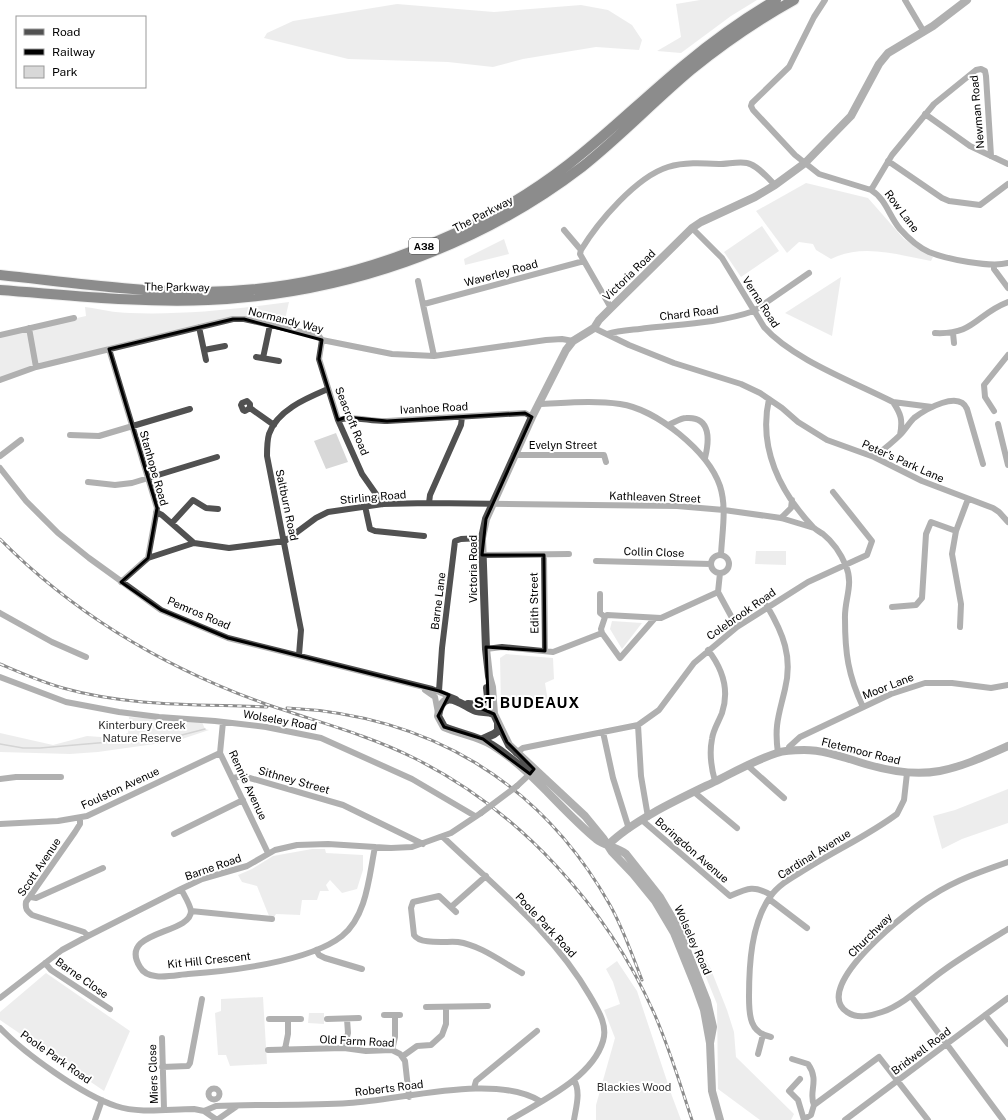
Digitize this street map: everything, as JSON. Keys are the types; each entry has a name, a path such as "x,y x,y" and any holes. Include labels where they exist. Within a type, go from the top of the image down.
{"highway":[{"name":"The Parkway","path":"0,275 145,290 203,292 294,283 350,271 413,250 484,218 545,182 600,139 682,66 714,41 776,0"},
{"name":"The Parkway","path":"0,290 150,300 247,297 326,286 410,260 441,248 533,202 583,166 692,70 731,39 794,0"}],"street":[{"name":"Row Lane","path":"825,0 814,17 789,67 751,106 805,163 819,174 871,190 883,199 895,223 918,246 944,256 994,265 1008,263"},
{"path":"904,0 924,32"},
{"name":"Victoria Road","path":"498,723 494,714 492,687 489,676 486,649 482,538 486,519 492,504 552,373 566,350 573,342 594,328 599,320 692,228 701,222 743,203 775,185 805,163 851,116 878,64 888,53 924,32 966,0"},
{"name":"Newman Road","path":"925,114 944,95 976,70 981,69 985,71 990,156"},
{"path":"871,190 888,161 925,114 970,146 1008,164"},
{"path":"888,161 942,198 949,201 980,205 1008,184"},
{"path":"611,308 580,254 581,250 603,220 631,190 655,173 667,167 684,163 730,164 746,162 752,165 775,185"},
{"name":"Verna Road","path":"692,228 722,258 754,311 772,336 800,355 893,402 932,407"},
{"path":"564,230 581,250"},
{"name":"Waverley Road","path":"424,304 584,261"},
{"path":"994,265 994,269 1007,284"},
{"name":"Chard Road","path":"607,334 658,327 708,323 754,311 809,273"},
{"path":"418,281 434,356"},
{"path":"936,333 953,333 970,327 992,309 1008,302"},
{"path":"0,334 74,318"},
{"name":"Normandy Way","path":"0,380 36,368 234,319 270,325 319,336 322,340 392,354 434,356 546,340 562,339 573,342"},
{"path":"270,325 260,358 279,361"},
{"path":"199,327 206,360"},
{"path":"29,328 36,368"},
{"name":"Peter's Park Lane","path":"594,328 629,345 674,363 741,384 769,399 798,422 827,440 874,457 922,481 993,508 1008,522"},
{"path":"953,333 954,343"},
{"name":"Seacroft Road","path":"322,340 319,359 338,420 362,474 383,504"},
{"path":"204,350 224,346"},
{"name":"Stanhope Road","path":"109,350 156,512 148,558"},
{"path":"994,411 986,397 984,385 1008,355"},
{"name":"Saltburn Road","path":"299,655 301,630 285,541 266,456 269,433 281,416 303,400 328,389"},
{"path":"769,399 765,424 768,449 775,473 792,500 814,528 834,544 850,575 851,585 844,618 848,663 852,681 863,707"},
{"path":"874,457 900,435 914,419 932,407 954,401 963,402 969,414 983,464"},
{"path":"538,404 599,402 621,404 632,407 668,425 705,458 720,486 724,510 721,555"},
{"path":"893,402 901,414 902,424 900,435"},
{"path":"250,408 274,425"},
{"path":"70,435 99,436 190,409"},
{"name":"Ivanhoe Road","path":"338,420 346,417 374,422 525,413 532,417"},
{"path":"429,503 430,495 461,424 462,417"},
{"path":"668,425 684,418 698,421 704,426 708,432 709,440 705,458"},
{"path":"998,424 1008,465"},
{"path":"0,456 21,440"},
{"name":"Evelyn Street","path":"514,455 604,455 606,462"},
{"path":"88,482 115,485 147,478 217,457"},
{"name":"Pemros Road","path":"0,468 26,501 58,533 121,582 161,610 228,638 439,691 474,710 488,711 494,714"},
{"name":"Colebrook Road","path":"516,753 523,748 638,725 659,710 681,678 708,650 737,627 767,606 808,582 867,555 872,541 833,492"},
{"path":"960,627 961,604 952,554 956,531 968,499"},
{"path":"172,523 193,500 206,508 218,510"},
{"path":"781,518 791,508 792,500"},
{"name":"Stirling Road","path":"148,558 194,543 229,548 285,541 316,518 328,512 365,506 429,503 492,504"},
{"name":"Kathleaven Street","path":"492,504 677,506 724,510 781,518 814,528"},
{"path":"365,506 370,529 375,531 422,534"},
{"path":"156,512 172,523 194,543"},
{"path":"892,607 911,606 919,602 922,598 926,534 931,522 956,531"},
{"name":"Barne Lane","path":"439,691 442,648 455,541 461,539 482,538"},
{"path":"482,555 569,554"},
{"name":"Edith Street","path":"544,555 545,651"},
{"path":"721,555 726,557 729,566 726,571 720,574 715,572 711,564 715,556 721,555"},
{"path":"121,582 148,558"},
{"name":"Collin Close","path":"596,561 711,564"},
{"path":"720,574 718,592 737,627"},
{"path":"605,617 607,615 661,618 718,592"},
{"path":"600,594 600,613 605,617"},
{"path":"919,602 926,606"},
{"path":"767,606 780,628 786,645 787,660 785,688 777,716 776,729 778,753"},
{"path":"0,613 52,642 86,657"},
{"path":"605,617 601,629 602,633 618,656 622,657 655,618"},
{"path":"486,649 502,647 553,652 602,633"},
{"path":"708,650 721,669 725,692 725,702 713,733 711,746 711,768 715,781"},
{"name":"Victoria Road","path":"464,704 479,706 487,701 489,676"},
{"name":"Wolseley Road","path":"0,677 66,702 119,712 274,728 321,738 412,779 478,815"},
{"name":"Moor Lane","path":"789,751 789,747 800,738 891,694 925,683 952,683 991,688 1008,685"},
{"name":"Pemros Road","path":"415,685 428,691 435,697 438,716 444,727"},
{"path":"438,716 447,700 456,699"},
{"name":"Rennie Avenue","path":"223,722 220,753 268,852"},
{"path":"482,739 494,734 498,730 498,723"},
{"name":"Wolseley Road","path":"498,723 507,742 532,772 597,840 608,846 633,874 655,901 674,933 704,1010 710,1043 712,1091 720,1120"},
{"path":"638,725 645,819"},
{"name":"Wolseley Road","path":"444,727 482,739 532,772"},
{"path":"603,732 613,778 629,829"},
{"name":"Fletemoor Road","path":"608,846 617,836 694,792 747,765 778,753 806,750 824,753 890,771 930,774 947,770 1008,746"},
{"name":"Foulston Avenue","path":"0,824 58,821 80,818 220,753"},
{"path":"747,765 784,798"},
{"path":"478,815 517,786 532,772"},
{"name":"Cardinal Avenue","path":"763,1035 751,1022 749,1009 750,964 757,927 770,897 786,881 897,814 904,800 907,773"},
{"name":"Sithney Street","path":"233,778 243,776 348,807 423,844"},
{"path":"0,779 16,777 61,777"},
{"path":"694,792 737,828"},
{"path":"174,834 243,800"},
{"name":"Barne Road","path":"0,998 62,950 202,879 247,866 268,852 284,847 312,844 406,847 423,844 443,837 468,823 478,815"},
{"name":"Scott Avenue","path":"80,818 80,824 76,832 26,902 26,907 27,912 32,915 84,932 88,936"},
{"name":"Boringdon Avenue","path":"645,819 730,896 756,887 770,897"},
{"name":"Poole Park Road","path":"443,837 486,876 553,943 569,962 601,1015 605,1033 603,1042 593,1060 574,1080 510,1120"},
{"name":"Kit Hill Crescent","path":"191,911 183,923 147,938 139,945 136,956 142,971 154,976 227,971 285,959 316,950 342,936 355,920 365,896 376,847"},
{"name":"Churchway","path":"1008,862 952,884 916,906 864,952 840,986 838,994 839,1004 851,1015 861,1017 883,1012 911,996 945,970 1008,929"},
{"path":"31,897 36,898 103,868"},
{"path":"451,907 486,876"},
{"path":"181,889 191,911 272,920"},
{"path":"456,912 439,896 414,902 411,908 416,938 470,945 522,973"},
{"path":"770,897 807,928"},
{"path":"316,950 325,958 354,970 362,969"},
{"name":"Barne Close","path":"45,963 51,970 110,1009"},
{"path":"911,996 1003,1120"},
{"name":"Bridwell Road","path":"845,1120 1008,998"},
{"path":"162,1067 183,1067 188,1066 190,1063 202,999"},
{"path":"426,1007 488,1006"},
{"path":"403,1056 417,1046 431,1044 442,1035 446,1024 446,1007"},
{"path":"384,1015 397,1015 392,1050"},
{"path":"985,1015 1008,1044"},
{"path":"327,1019 359,1018"},
{"path":"269,1019 301,1019"},
{"path":"285,1049 288,1034 288,1019"},
{"path":"344,1048 348,1033 347,1019"},
{"name":"Poole Park Road","path":"0,1028 31,1055 66,1080 116,1106 134,1109 194,1108 204,1111 217,1120"},
{"path":"474,1088 476,1081 537,1031"},
{"path":"758,1054 763,1035 771,1037"},
{"name":"Miers Close","path":"162,1038 164,1109"},
{"name":"Old Farm Road","path":"268,1050 344,1048 366,1051 392,1050 403,1056 409,1097"},
{"path":"814,1105 879,1057 928,1120"},
{"path":"792,1060 808,1064 814,1075 814,1105 811,1115 804,1120 798,1100 789,1092 800,1080"},
{"path":"574,1080 577,1086 578,1097 574,1120"},
{"name":"Roberts Road","path":"204,1111 211,1107 229,1106 348,1103 409,1097 457,1089 474,1088 532,1096 540,1102"},
{"path":"218,1098 229,1106"},
{"path":"95,1120 102,1100"},
{"path":"217,1120 237,1106"}],"highlighted area":[{"path":"233,319 244,319 322,340 319,359 338,420 346,417 387,421 525,413 532,417 486,519 482,555 544,555 545,651 486,647 488,697 480,708 494,714 507,742 534,769 530,774 483,739 444,727 438,716 449,695 439,691 228,638 161,610 121,582 148,558 157,508 109,349"}],"green space":[{"path":"700,0 757,0 731,16 681,53 657,51 681,37 676,4"},
{"path":"397,4 494,12 581,5 608,10 632,25 642,40 639,50 596,47 523,59 493,67 448,62 348,59 264,38 267,33 293,21"},
{"path":"806,183 868,198 904,239 933,257 931,261 868,251 843,254 831,259 816,250 813,244 799,242 787,253 756,211"},
{"path":"762,226 779,251 741,277 724,252"},
{"path":"504,239 509,254 465,265 464,259"},
{"path":"841,277 832,336 785,313"},
{"path":"289,302 283,328 244,319 36,367 0,382 0,335 86,316 85,307 124,313 170,313 230,309"},
{"path":"336,433 348,462 326,469 314,441"},
{"path":"756,551 786,551 786,565 755,564"},
{"path":"612,621 642,623 622,649 610,629"},
{"path":"506,654 553,658 554,679 545,683 548,701 547,705 539,709 501,706 500,658"},
{"name":"Kinterbury Creek Nature Reserve","path":"129,717 202,722 205,729 209,730 176,741 98,752 70,754 0,752 0,733 53,745 87,736 115,738 128,733"},
{"path":"1008,789 1008,823 962,839 942,849 933,816 955,810"},
{"path":"312,849 325,849 326,853 363,855 363,870 357,889 342,893 330,880 326,885 329,891 320,891 317,900 302,900 300,915 276,914 274,917 269,916 257,886 242,882 238,875 252,869 273,856"},
{"path":"676,904 710,967 727,1010 734,1032 736,1057 794,1114 791,1120 760,1120 718,1089 717,1004"},
{"name":"Blackies Wood","path":"617,961 637,991 681,1120 596,1120 596,1105 615,1038 604,1010 620,1004 613,982 606,969"},
{"path":"46,973 130,1031 104,1091 0,1020 0,1012"},
{"path":"263,997 267,1064 230,1066 226,1055 218,1055 215,1013 221,1011 221,999"},
{"path":"309,1013 324,1013 324,1024 308,1023"}],"waterway":[{"path":"0,744 23,748 40,748 121,741 152,736 178,736 205,729"}],"railway":[{"path":"0,539 28,566 58,591 122,636 191,673 226,689 396,749 453,780 489,805 524,834 556,865 585,899 611,936 634,974 654,1013 692,1120"},
{"path":"0,664 55,686 114,699 165,704 267,707"},
{"path":"287,708 338,713 387,724 433,741 475,763 514,790 550,823 582,861 615,914 642,980"}],"district":[{"name":"ST BUDEAUX","path":"527,703"}]}
